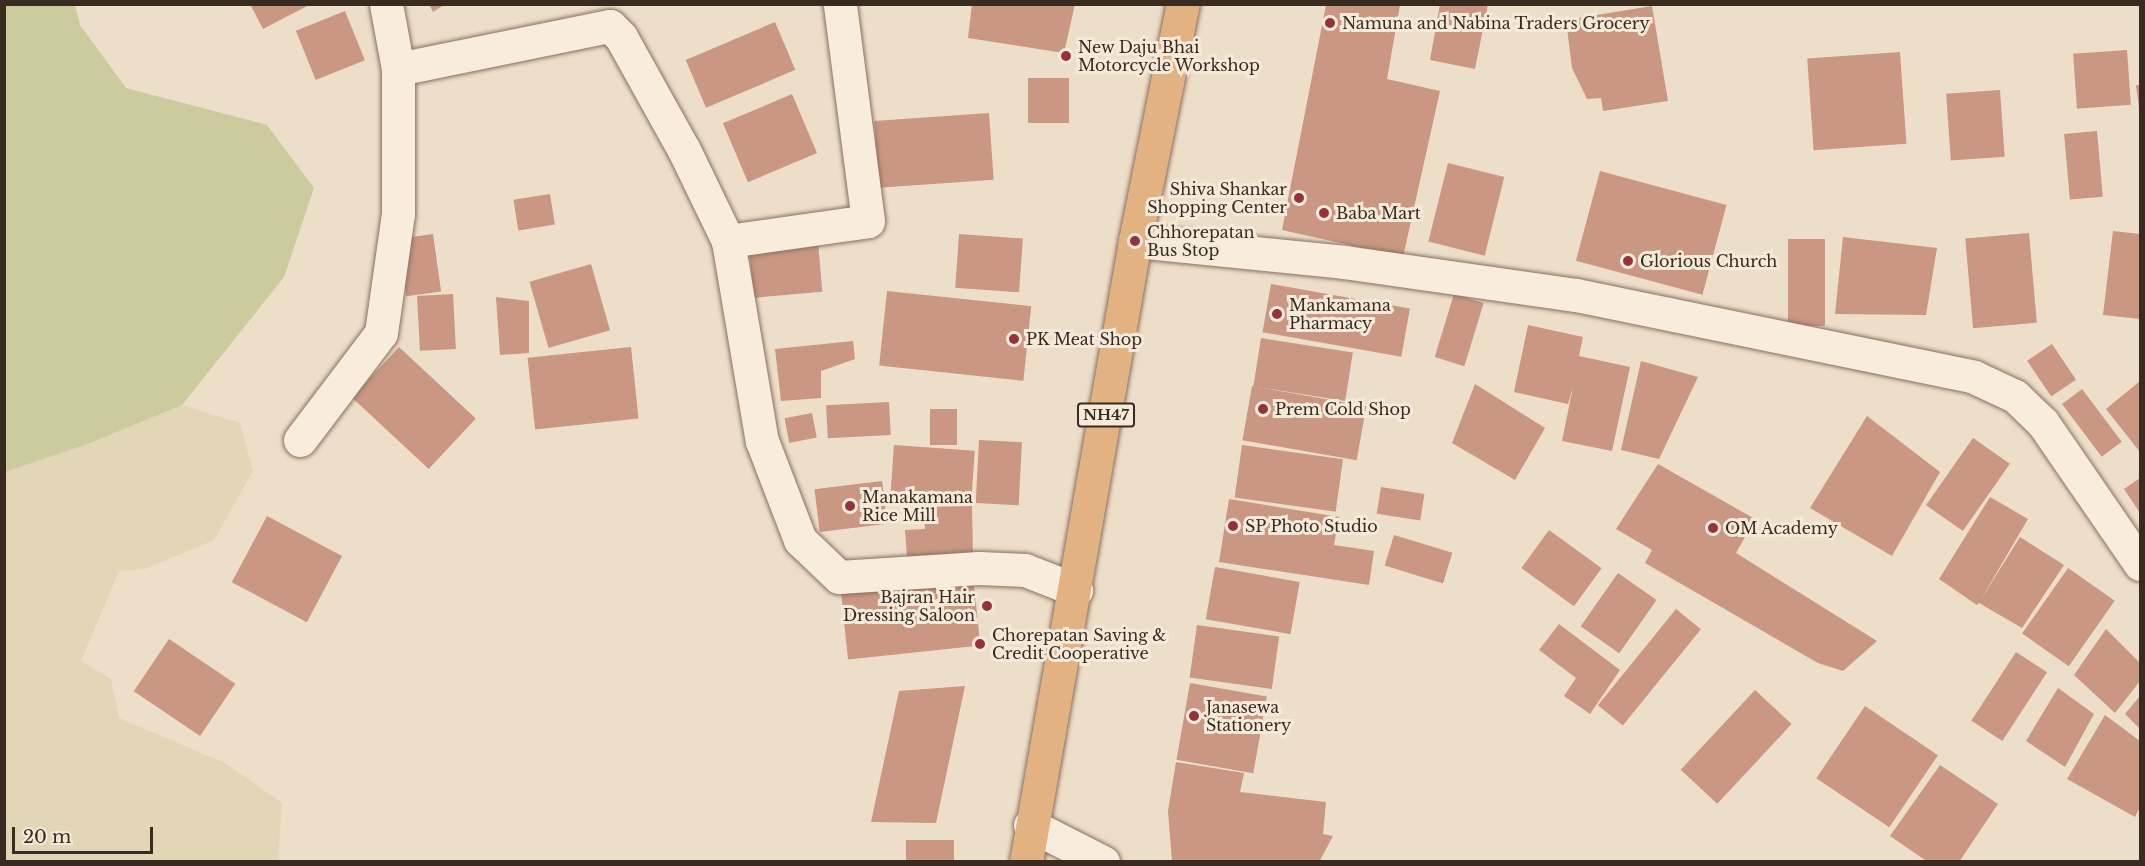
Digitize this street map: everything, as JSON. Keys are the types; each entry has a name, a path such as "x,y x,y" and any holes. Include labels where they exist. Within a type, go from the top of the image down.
{"highway":[{"name":"NH47","path":"1026,861 1030,825 1076,590 1135,241 1183,4"}],"street":[{"path":"300,440 381,333 398,214 398,69 386,4"},
{"path":"728,241 868,221 840,4"},
{"path":"398,69 605,15 621,37 684,150 728,241 762,441 800,540 839,577 979,568 1025,570 1076,590"},
{"path":"1135,241 1344,262 1576,295 1974,377 2014,396 2043,423 2140,564"},
{"path":"1030,825 1103,861"}],"shaded area":[{"path":"182,405 240,423 253,471 214,540 145,569 119,571 81,661 111,679 119,718 225,763 282,803 278,861 5,861 4,472 88,444"}],"green space":[{"path":"4,5 75,5 80,25 126,88 267,125 314,188 284,277 182,405 88,444 5,472"}],"building":[{"path":"250,4 311,4 263,29"},
{"path":"429,4 445,4 433,12"},
{"path":"972,4 1075,4 1064,53 968,38"},
{"path":"1440,4 1488,4 1475,69 1430,60"},
{"path":"1326,5 1400,5 1387,79 1440,91 1403,257 1282,230"},
{"path":"1652,6 1668,101 1603,111 1601,98 1587,99 1572,68 1566,20"},
{"path":"345,11 365,60 316,80 296,31"},
{"path":"775,22 795,70 706,108 686,60"},
{"path":"2127,50 2131,105 2077,109 2073,54"},
{"path":"1900,52 1906,144 1814,150 1807,58"},
{"path":"1028,78 1069,78 1069,123 1028,123"},
{"path":"2136,85 2140,85 2140,108 2139,108"},
{"path":"2000,90 2005,157 1951,161 1946,94"},
{"path":"792,94 817,153 748,182 723,123"},
{"path":"989,113 994,180 879,188 874,121"},
{"path":"2097,131 2103,197 2070,200 2064,134"},
{"path":"1448,163 1504,177 1485,256 1428,242"},
{"path":"1600,171 1727,205 1702,295 1576,261"},
{"path":"550,194 555,225 518,230 513,200"},
{"path":"2113,231 2140,234 2140,319 2103,315"},
{"path":"2029,233 2037,323 1973,328 1965,239"},
{"path":"433,234 441,291 406,296 398,239"},
{"path":"959,234 1023,238 1019,292 955,288"},
{"path":"1843,237 1937,248 1926,315 1835,314"},
{"path":"1788,239 1825,239 1825,326 1788,326"},
{"path":"818,242 822,292 754,298 749,248"},
{"path":"591,264 610,330 548,348 529,282"},
{"path":"1271,284 1410,308 1401,357 1262,332"},
{"path":"887,291 1031,306 1023,381 879,366"},
{"path":"453,294 456,349 420,351 417,296"},
{"path":"1454,294 1484,303 1464,366 1435,357"},
{"path":"496,297 529,301 529,353 500,355"},
{"path":"1528,325 1583,337 1579,356 1630,367 1612,451 1562,441 1573,387 1568,404 1514,392"},
{"path":"1261,338 1353,353 1345,401 1253,386"},
{"path":"853,341 855,359 821,371 821,398 781,401 775,349"},
{"path":"2052,344 2076,380 2051,396 2027,361"},
{"path":"399,347 476,419 429,469 352,397"},
{"path":"631,347 639,419 535,429 528,358"},
{"path":"1641,361 1698,377 1659,459 1621,450"},
{"path":"2140,381 2140,452 2106,409"},
{"path":"1475,384 1545,428 1515,480 1452,443"},
{"path":"1252,386 1366,406 1357,460 1242,440"},
{"path":"2082,389 2122,442 2102,457 2062,404"},
{"path":"889,402 891,435 828,438 826,405"},
{"path":"930,409 957,409 957,445 930,445"},
{"path":"812,413 817,438 789,443 785,418"},
{"path":"1867,416 1940,472 1892,556 1810,508"},
{"path":"1973,438 2010,464 1963,531 1926,505"},
{"path":"979,440 1022,442 1019,505 976,503"},
{"path":"894,445 975,451 971,503 890,497"},
{"path":"1242,445 1343,459 1336,512 1235,497"},
{"path":"1658,464 1755,519 1736,553 1877,641 1843,671 1818,663 1645,563 1652,550 1616,529"},
{"path":"2140,478 2140,513 2124,489"},
{"name":"Manakamana Rice Mill","path":"882,481 887,524 820,532 815,489"},
{"path":"1381,487 1424,494 1420,521 1377,514"},
{"path":"1990,497 2028,519 1980,601 2020,537 2064,565 2022,628 1979,603 1977,605 1939,579"},
{"path":"1229,499 1339,517 1334,545 1374,551 1369,585 1219,562"},
{"path":"972,506 973,555 907,557 905,530 925,529 924,507"},
{"path":"267,516 342,556 307,622 232,582"},
{"path":"1549,530 1602,568 1574,606 1521,568"},
{"path":"1394,535 1452,553 1443,583 1385,566"},
{"path":"1215,567 1300,582 1290,634 1206,619"},
{"path":"2068,568 2115,601 2069,666 2022,634"},
{"path":"1618,573 1657,600 1619,653 1581,626"},
{"path":"973,576 980,646 848,660 841,590"},
{"path":"1676,609 1701,629 1623,726 1598,705"},
{"path":"1559,624 1620,670 1590,714 1564,696 1576,678 1539,650"},
{"path":"1197,625 1279,637 1272,689 1190,677"},
{"path":"2106,629 2140,663 2140,681 2115,713 2074,675"},
{"path":"169,639 235,684 200,736 134,691"},
{"path":"2016,652 2047,672 2002,741 1971,721"},
{"path":"1190,683 1267,697 1253,773 1176,760"},
{"path":"965,686 936,823 871,822 899,691"},
{"path":"2058,688 2094,714 2065,767 2026,741"},
{"path":"1755,690 1792,724 1717,804 1681,770"},
{"path":"2140,696 2140,729 2125,714"},
{"path":"1865,706 1938,755 1889,827 1816,778"},
{"path":"2105,715 2140,741 2140,807 2135,817 2067,779"},
{"path":"1176,762 1244,773 1240,792 1326,802 1323,834 1333,836 1319,862 1172,862 1168,811"},
{"path":"1940,765 1998,804 1959,862 1928,862 1890,836"},
{"path":"906,840 954,840 954,862 906,862"}],"place":[{"name":"Namuna and Nabina Traders Grocery","path":"1330,23"},
{"name":"New Daju Bhai Motorcycle Workshop","path":"1066,56"},
{"name":"Shiva Shankar Shopping Center","path":"1299,198"},
{"name":"Baba Mart","path":"1324,213"},
{"name":"Chhorepatan Bus Stop","path":"1135,241"},
{"name":"Glorious Church","path":"1628,261"},
{"name":"Mankamana Pharmacy","path":"1277,314"},
{"name":"PK Meat Shop","path":"1014,339"},
{"name":"Prem Cold Shop","path":"1263,409"},
{"name":"Manakamana Rice Mill","path":"850,506"},
{"name":"SP Photo Studio","path":"1233,526"},
{"name":"OM Academy","path":"1713,528"},
{"name":"Bajran Hair Dressing Saloon","path":"987,606"},
{"name":"Chorepatan Saving & Credit Cooperative","path":"980,644"},
{"name":"Janasewa Stationery","path":"1194,716"}]}
